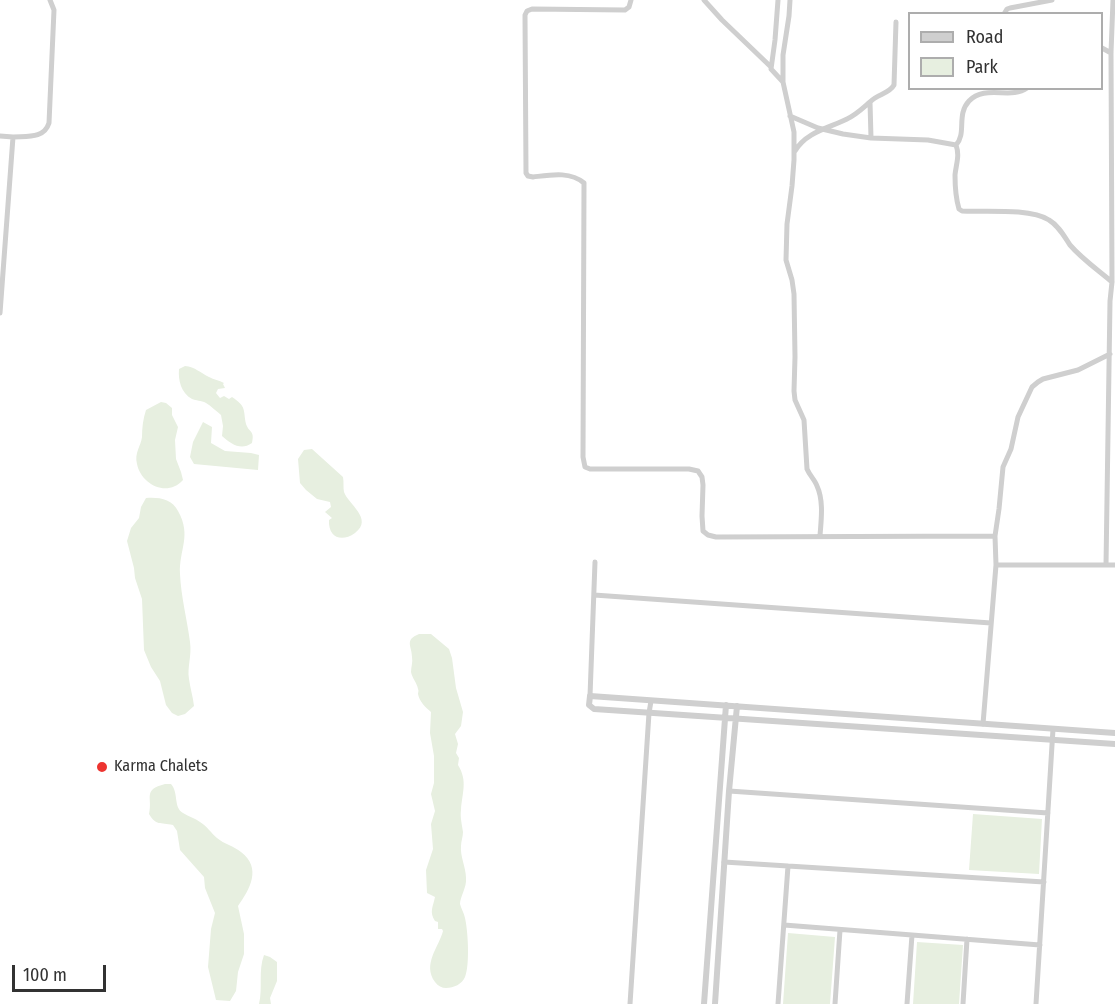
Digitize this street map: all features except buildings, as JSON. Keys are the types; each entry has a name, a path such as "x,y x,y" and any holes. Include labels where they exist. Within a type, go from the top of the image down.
{"street":[{"path":"0,136 40,135 49,123 54,10 50,0"},
{"path":"631,0 629,7 625,10 532,9 525,15 526,173 533,177 573,176 584,183 583,457 585,467 590,469 689,469 698,471 701,474 703,485 703,531 716,537 995,536"},
{"path":"704,0 783,82"},
{"path":"771,67 778,0"},
{"path":"790,0 784,40 783,82 794,132 795,152 786,260 794,294 795,400 804,420 807,469 818,486 820,536"},
{"path":"1005,12 1010,8 1052,0"},
{"path":"1106,565 1110,354 1113,326 1110,301 1112,282 1111,53 1113,0"},
{"path":"795,152 802,141 859,112 876,96 890,90 894,85 896,22"},
{"path":"1103,49 1111,53"},
{"path":"956,145 961,137 963,110 972,98 986,93 1024,90"},
{"path":"870,102 871,138"},
{"path":"790,116 822,129 843,134 871,138 928,140 956,145"},
{"path":"0,313 13,137"},
{"path":"956,145 958,152 955,174 959,209 962,211 1016,212 1048,219 1078,253 1112,282"},
{"path":"0,216 7,216"},
{"path":"983,724 996,565 995,536 1003,467 1011,449 1018,417 1032,387 1038,382 1078,370 1110,354"},
{"path":"595,562 589,705 594,709 1115,744"},
{"path":"996,565 1115,565"},
{"path":"594,595 991,623"},
{"path":"590,696 1115,733"},
{"path":"630,1004 651,701"},
{"path":"704,1004 726,705"},
{"path":"715,1004 737,706"},
{"path":"1036,1004 1053,729"},
{"path":"729,791 1048,813"},
{"path":"724,862 1044,882"},
{"path":"778,1004 788,866"},
{"path":"784,925 1040,945"},
{"path":"835,1004 840,930"},
{"path":"907,1004 912,935"},
{"path":"963,1004 967,939"}],"green space":[{"path":"185,366 224,383 225,388 218,389 216,393 220,398 232,397 242,406 247,427 252,434 252,443 240,446 222,436 221,415 206,403 192,399 183,390 179,369"},
{"path":"161,402 172,408 172,415 178,427 175,440 176,459 183,480 170,488 162,488 149,483 139,471 136,460 146,410"},
{"path":"203,422 212,427 211,443 225,451 259,455 258,470 194,464 190,457 193,442"},
{"path":"312,449 343,477 346,497 361,517 360,528 350,536 340,538 333,534 329,526 329,520 332,518 325,512 331,507 330,502 317,499 300,483 298,459 304,450"},
{"path":"146,498 169,501 178,511 184,528 180,574 190,642 189,675 194,706 185,714 178,716 172,713 166,705 160,681 144,650 142,599 127,541"},
{"path":"419,634 431,634 449,649 463,712 461,726 455,734 458,744 456,753 459,758 458,765 464,782 461,850 466,881 460,904 465,916 468,956 464,979 449,988 436,983 430,969 443,931 438,929 438,922 432,915 435,897 427,893 426,870 433,849 431,824 435,811 431,794 434,783 434,756 430,733 431,712 420,699 411,672 410,641"},
{"path":"165,784 171,784 180,810 196,819 220,840 241,852 251,865 250,886 238,906 244,934 244,954 238,972 236,991 230,1001 216,1000 208,967 211,929 215,913 205,888 204,877 180,850 177,831 173,825 156,822 149,814 151,792"},
{"path":"973,814 1042,819 1039,874 969,870"},
{"path":"788,933 835,937 830,1004 783,1004"},
{"path":"917,942 963,945 959,1004 913,1004"},
{"path":"264,955 277,962 277,981 270,998 271,1004 259,1004"}],"place":[{"name":"Karma Chalets","path":"102,767"}]}
